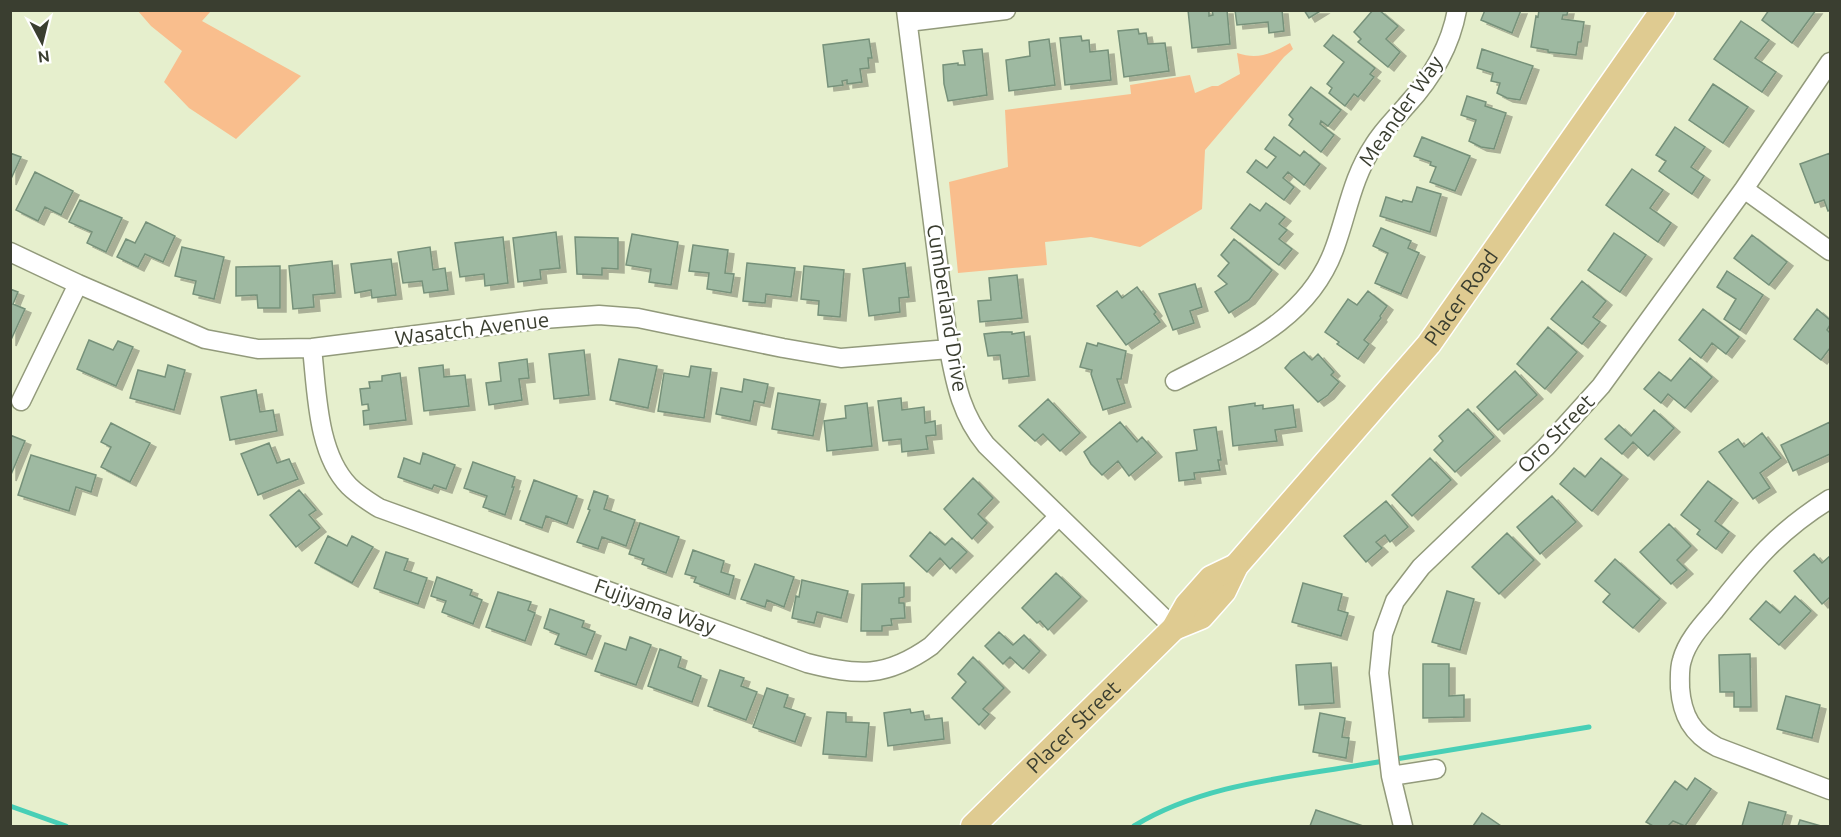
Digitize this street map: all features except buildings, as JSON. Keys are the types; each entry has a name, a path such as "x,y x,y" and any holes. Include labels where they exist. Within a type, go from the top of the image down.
{"main road":[{"name":"Placer Road","path":"1174,628 1201,617 1224,591 1236,566 1429,344 1663,10"},
{"name":"Placer Street","path":"973,826 1174,628"}],"street":[{"path":"907,16 1006,10"},
{"name":"Meander Way","path":"1175,381 1257,339 1284,319 1312,290 1328,264 1335,247 1350,192 1364,159 1378,138 1437,67 1457,10"},
{"name":"Cumberland Drive","path":"907,16 949,349 961,403 976,433 986,445 1174,628"},
{"name":"Oro Street","path":"1403,826 1391,776 1379,664 1383,633 1398,595 1421,567 1546,447 1601,386 1743,189 1830,62"},
{"path":"1743,189 1830,251"},
{"name":"Wasatch Avenue","path":"10,252 205,339 258,349 312,348 599,315 638,318 841,358 949,349"},
{"path":"21,401 78,284"},
{"name":"Fujiyama Way","path":"312,348 326,447 338,473 364,499 379,508 807,663 841,671 855,673 879,671 906,661 925,650 938,640 1059,516"},
{"path":"1830,499 1786,529 1751,565 1694,637 1682,659 1680,680 1686,716 1698,735 1706,741 1830,790"},
{"path":"1391,776 1436,769"}],"shaded area":[{"path":"138,11 211,11 202,21 301,76 236,139 189,108 164,82 182,51 151,26"},
{"path":"1290,43 1293,49 1205,150 1202,209 1140,247 1091,237 1045,242 1047,265 958,273 949,182 1008,167 1005,110 1131,94 1130,85 1190,75 1195,93 1218,86 1240,74 1237,53 1251,56 1264,55"}],"waterway":[{"path":"1134,826 1187,801 1244,785 1589,727"},
{"path":"10,806 66,826"}]}
